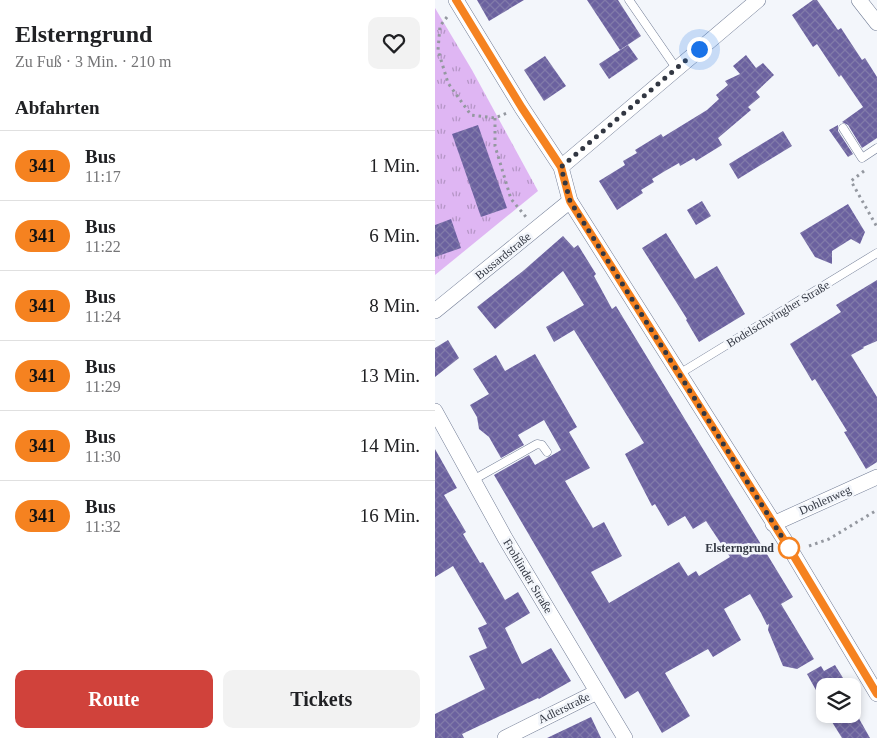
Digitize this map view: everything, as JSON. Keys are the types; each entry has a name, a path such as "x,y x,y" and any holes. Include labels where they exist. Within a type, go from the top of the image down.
{"street":[{"path":"561,167 757,0"},
{"path":"859,0 877,23"},
{"path":"457,1 522,108 561,167 570,201 792,552 877,694"},
{"name":"Bussardstraße","path":"435,311 570,201"},
{"name":"Frohlinder Straße","path":"435,411 505,538 625,738"},
{"name":"Dohlenweg","path":"773,524 877,477"},
{"name":"Adlerstraße","path":"505,738 597,692"}],"lane":[{"path":"629,0 676,68"},
{"path":"843,128 862,158 877,148"},
{"name":"Bodelschwingher Straße","path":"679,374 877,253"},
{"path":"473,480 537,444 542,445 547,452"}],"path":[{"path":"457,1 440,26 438,50 448,83 471,115 495,118 522,108"},
{"path":"495,118 495,146 511,199 536,228"},
{"path":"869,168 851,181 877,227"},
{"path":"792,552 829,539 877,510"}],"green space":[{"path":"435,8 472,70 538,191 435,275"}],"building":[{"path":"477,0 524,0 489,21"},
{"path":"587,0 618,0 641,36 620,50"},
{"path":"813,0 817,0 838,30 841,28 862,60 865,58 877,77 877,138 862,148 848,125 842,122 863,107 841,75 839,77 817,44 813,47 792,15"},
{"path":"628,45 638,59 609,79 599,64"},
{"path":"746,55 756,68 763,63 774,75 756,92 760,97 748,107 751,110 718,138 722,145 696,161 694,158 680,166 679,163 652,179 654,182 641,190 643,193 617,210 599,181 625,165 623,161 637,153 635,150 661,134 663,137 707,110 719,99 716,95 728,85 725,81 740,74 733,66"},
{"path":"545,56 566,86 544,101 524,70"},
{"path":"478,125 507,208 481,217 452,134"},
{"path":"838,125 838,131 853,154 848,157 829,130"},
{"path":"783,131 792,146 738,179 729,164"},
{"path":"702,201 711,216 696,225 687,210"},
{"path":"848,204 865,232 860,244 851,239 832,251 832,264 815,257 800,233"},
{"path":"451,219 461,248 435,257 435,225"},
{"path":"666,233 695,279 717,266 745,314 699,342 687,319 642,248"},
{"path":"563,236 574,248 578,245 596,274 594,276 612,309 616,306 793,597 781,604 814,659 797,669 783,666 768,630 769,624 767,625 750,594 724,609 741,640 713,657 708,649 665,673 690,716 662,733 638,691 625,699 494,475 529,455 535,465 561,450 544,420 518,435 524,445 501,458 489,437 479,429 477,417 470,405 489,394 473,369 496,355 505,371 535,354 577,427 569,432 590,468 565,481 593,528 604,522 622,556 591,572 609,603 679,562 688,576 696,571 699,576 730,557 706,521 693,529 685,516 668,526 655,504 652,506 625,454 644,443 574,330 554,342 546,327 584,305 563,271 495,329 477,307 523,271"},
{"path":"877,280 877,341 851,355 877,397 877,462 866,469 844,432 847,431 815,379 812,381 790,344 841,312 836,305"},
{"path":"448,340 459,358 435,377 435,348"},
{"path":"435,449 457,488 444,495 466,532 463,534 480,563 483,562 505,600 518,592 530,613 505,628 522,664 551,648 571,681 539,699 462,734 464,738 435,738 435,714 485,689 469,656 487,648 478,628 487,624 453,566 435,577"},
{"path":"835,665 843,678 816,678 816,690 807,674 821,666 824,671"},
{"path":"591,717 601,738 547,738"},
{"path":"861,722 870,738 842,738 833,723"}],"bus line":[{"name":"341","path":"456,0 522,108 561,167 570,201 789,548 877,694"}],"place":[{"name":"Elsterngrund","path":"789,548"}],"route":[{"path":"699,49 561,167 570,201 789,548"}]}
